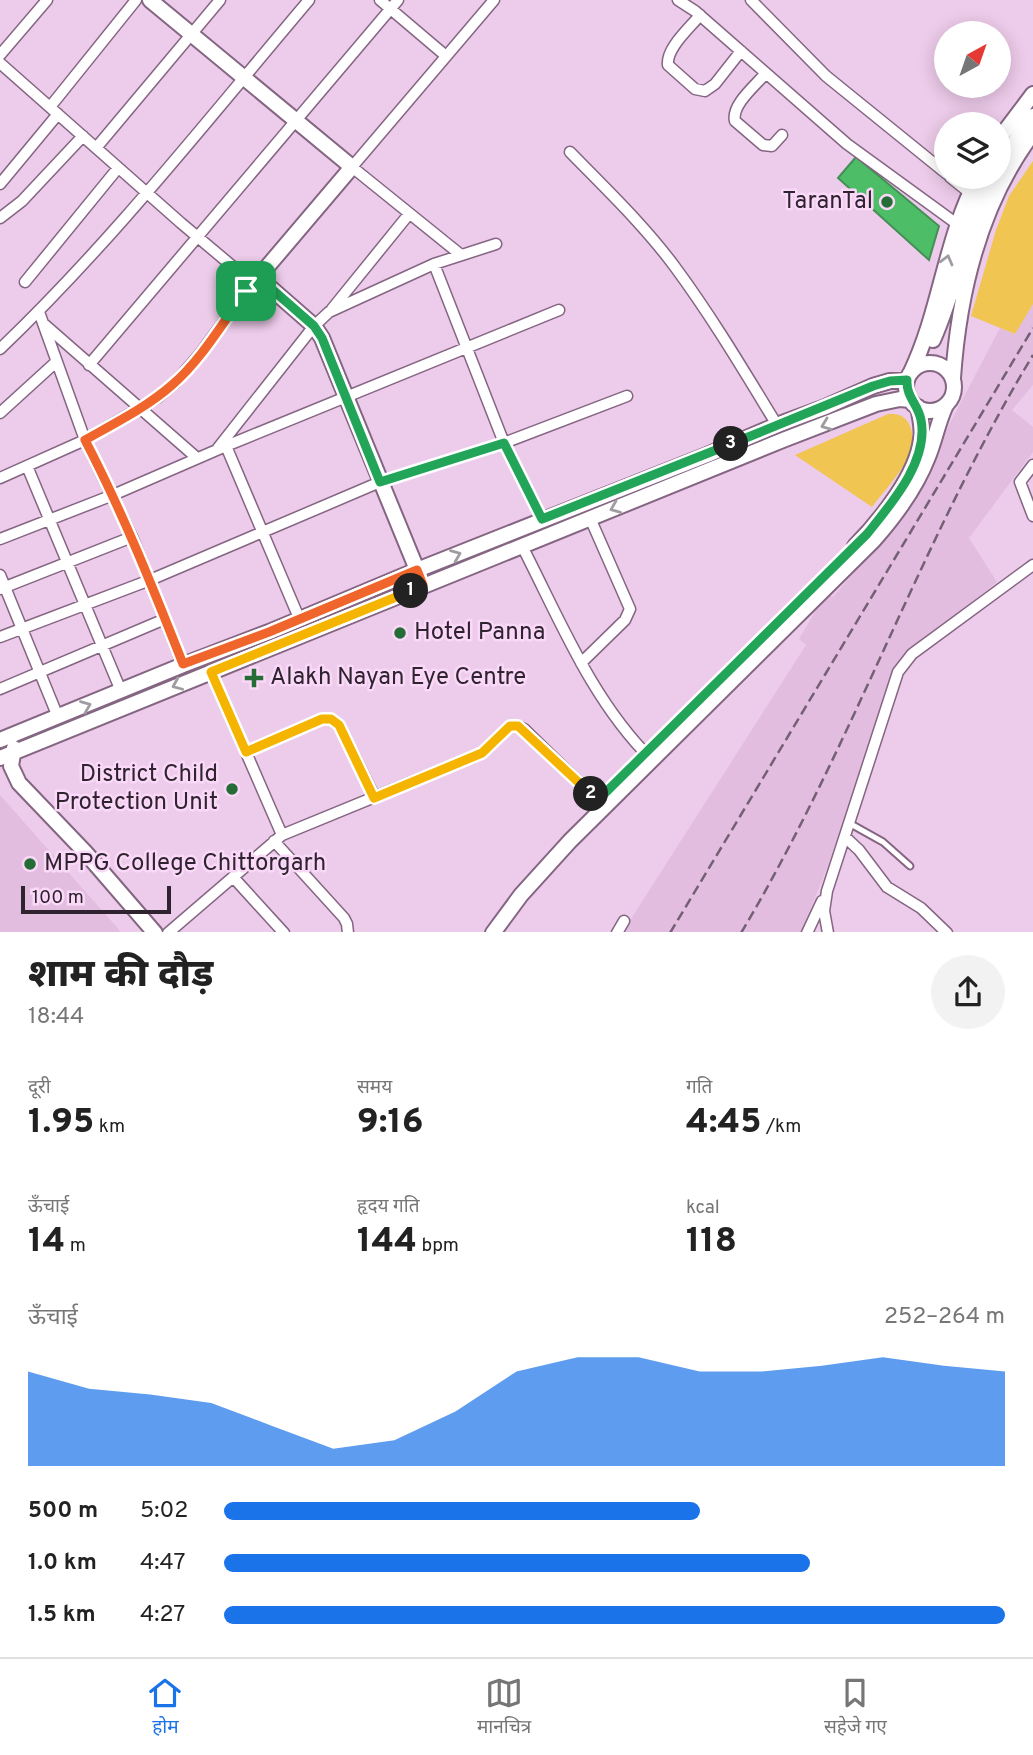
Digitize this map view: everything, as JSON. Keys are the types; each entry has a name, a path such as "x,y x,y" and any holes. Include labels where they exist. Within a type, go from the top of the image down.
{"main road":[{"path":"150,0 352,167 264,279 258,293 246,291 242,284 244,276 254,270 264,279 314,326 322,338 423,585"},
{"path":"1011,123 1033,94"},
{"path":"1011,147 1033,116"},
{"path":"950,374 961,302 981,232 1016,156 1033,132"},
{"path":"494,932 545,867 867,534 884,513 919,453 921,422 907,391 926,341 957,224 972,189"},
{"path":"913,372 943,318 970,226 986,189"},
{"path":"484,932 539,862 597,801 649,757 874,540 907,499 928,458 946,405 952,397 954,388 950,374 957,276"},
{"path":"0,740 542,519 913,372 929,363 939,364 950,374"},
{"path":"6,755 876,404 900,399 927,410 937,410 946,405"},
{"path":"6,755 19,733"},
{"path":"6,755 19,783 85,852 154,932"}],"street":[{"path":"0,55 47,0"},
{"path":"0,184 136,0"},
{"path":"96,148 220,0"},
{"path":"0,349 38,312 146,193 309,0"},
{"path":"380,0 446,56"},
{"path":"89,365 398,0"},
{"path":"461,255 352,167 494,0"},
{"path":"678,0 701,15 847,144 957,224"},
{"path":"751,0 826,76 934,164"},
{"path":"701,15 670,52 668,65 695,89 705,91 715,84 741,51"},
{"path":"1,66 244,276"},
{"path":"766,73 737,107 735,121 763,145 772,146 782,135"},
{"path":"0,218 22,201 83,136"},
{"path":"981,232 1021,159 1033,144"},
{"path":"570,152 641,225 674,266 715,325 777,425"},
{"path":"25,282 118,167"},
{"path":"965,189 970,193"},
{"path":"221,448 314,326 330,312 409,214"},
{"path":"330,312 433,264 496,244"},
{"path":"433,264 504,443 542,519"},
{"path":"0,478 85,440 138,409 175,383 246,291"},
{"path":"0,539 113,495 559,310"},
{"path":"38,312 85,440 132,537 183,664"},
{"path":"42,323 197,458"},
{"path":"0,413 56,362"},
{"path":"0,638 150,580 380,482 504,443 627,396"},
{"path":"221,448 263,532 299,618"},
{"path":"1032,509 1020,482 1033,465"},
{"path":"27,466 121,691"},
{"path":"581,663 625,620 630,609 590,519"},
{"path":"2,588 132,537"},
{"path":"522,546 581,663 605,704 649,757"},
{"path":"807,932 827,891 894,685 904,662 1033,565"},
{"path":"0,575 2,588 58,717"},
{"path":"0,689 165,619"},
{"path":"211,672 246,752 278,838 344,918 348,932"},
{"path":"246,752 322,719 331,719 339,725 374,798"},
{"path":"169,932 278,838 482,753 513,725 524,729 597,801"},
{"path":"845,837 859,850 887,887 921,908 946,932"},
{"path":"233,877 283,932"},
{"path":"827,891 824,911 828,932"},
{"path":"618,932 624,921"},
{"path":"928,932 936,922"}],"lane":[{"path":"849,823 883,842 910,866"}],"shaded area":[{"name":"TaranTal","path":"856,157 939,226 929,260 838,178"},
{"path":"1033,161 1033,304 1015,334 971,316 996,230 1009,196"},
{"path":"1033,304 1033,385 1012,410 1033,427 1033,452 969,538 997,582 903,657 888,687 887,697 825,873 801,932 623,932 806,645 799,639 826,593 833,597 882,540 937,448 1000,328 1015,334"},
{"path":"888,414 901,416 906,420 912,437 911,448 901,469 872,507 795,455"},
{"name":"MPPG College Chittorgarh","path":"0,795 121,932 0,932"}],"railway":[{"path":"671,932 1033,328"},
{"path":"742,932 818,790 956,497 1033,355"}],"place":[{"name":"TaranTal","path":"887,202"},
{"name":"Hotel Panna","path":"400,633"},
{"name":"Alakh Nayan Eye Centre","path":"254,678"},
{"name":"District Child Protection Unit","path":"232,789"},
{"name":"MPPG College Chittorgarh","path":"30,864"}],"route":[{"path":"266,284 314,326 322,338 380,482 504,443 542,519 707,455 873,386 898,380 907,380 910,400 918,407 922,437 919,453 884,513 867,534 597,801 524,729 513,725 482,753 374,798 335,720 322,719 246,752 211,672 423,585 417,570 269,632 183,664 113,495 85,440 157,398 175,383 246,291 258,293 266,284"}]}
